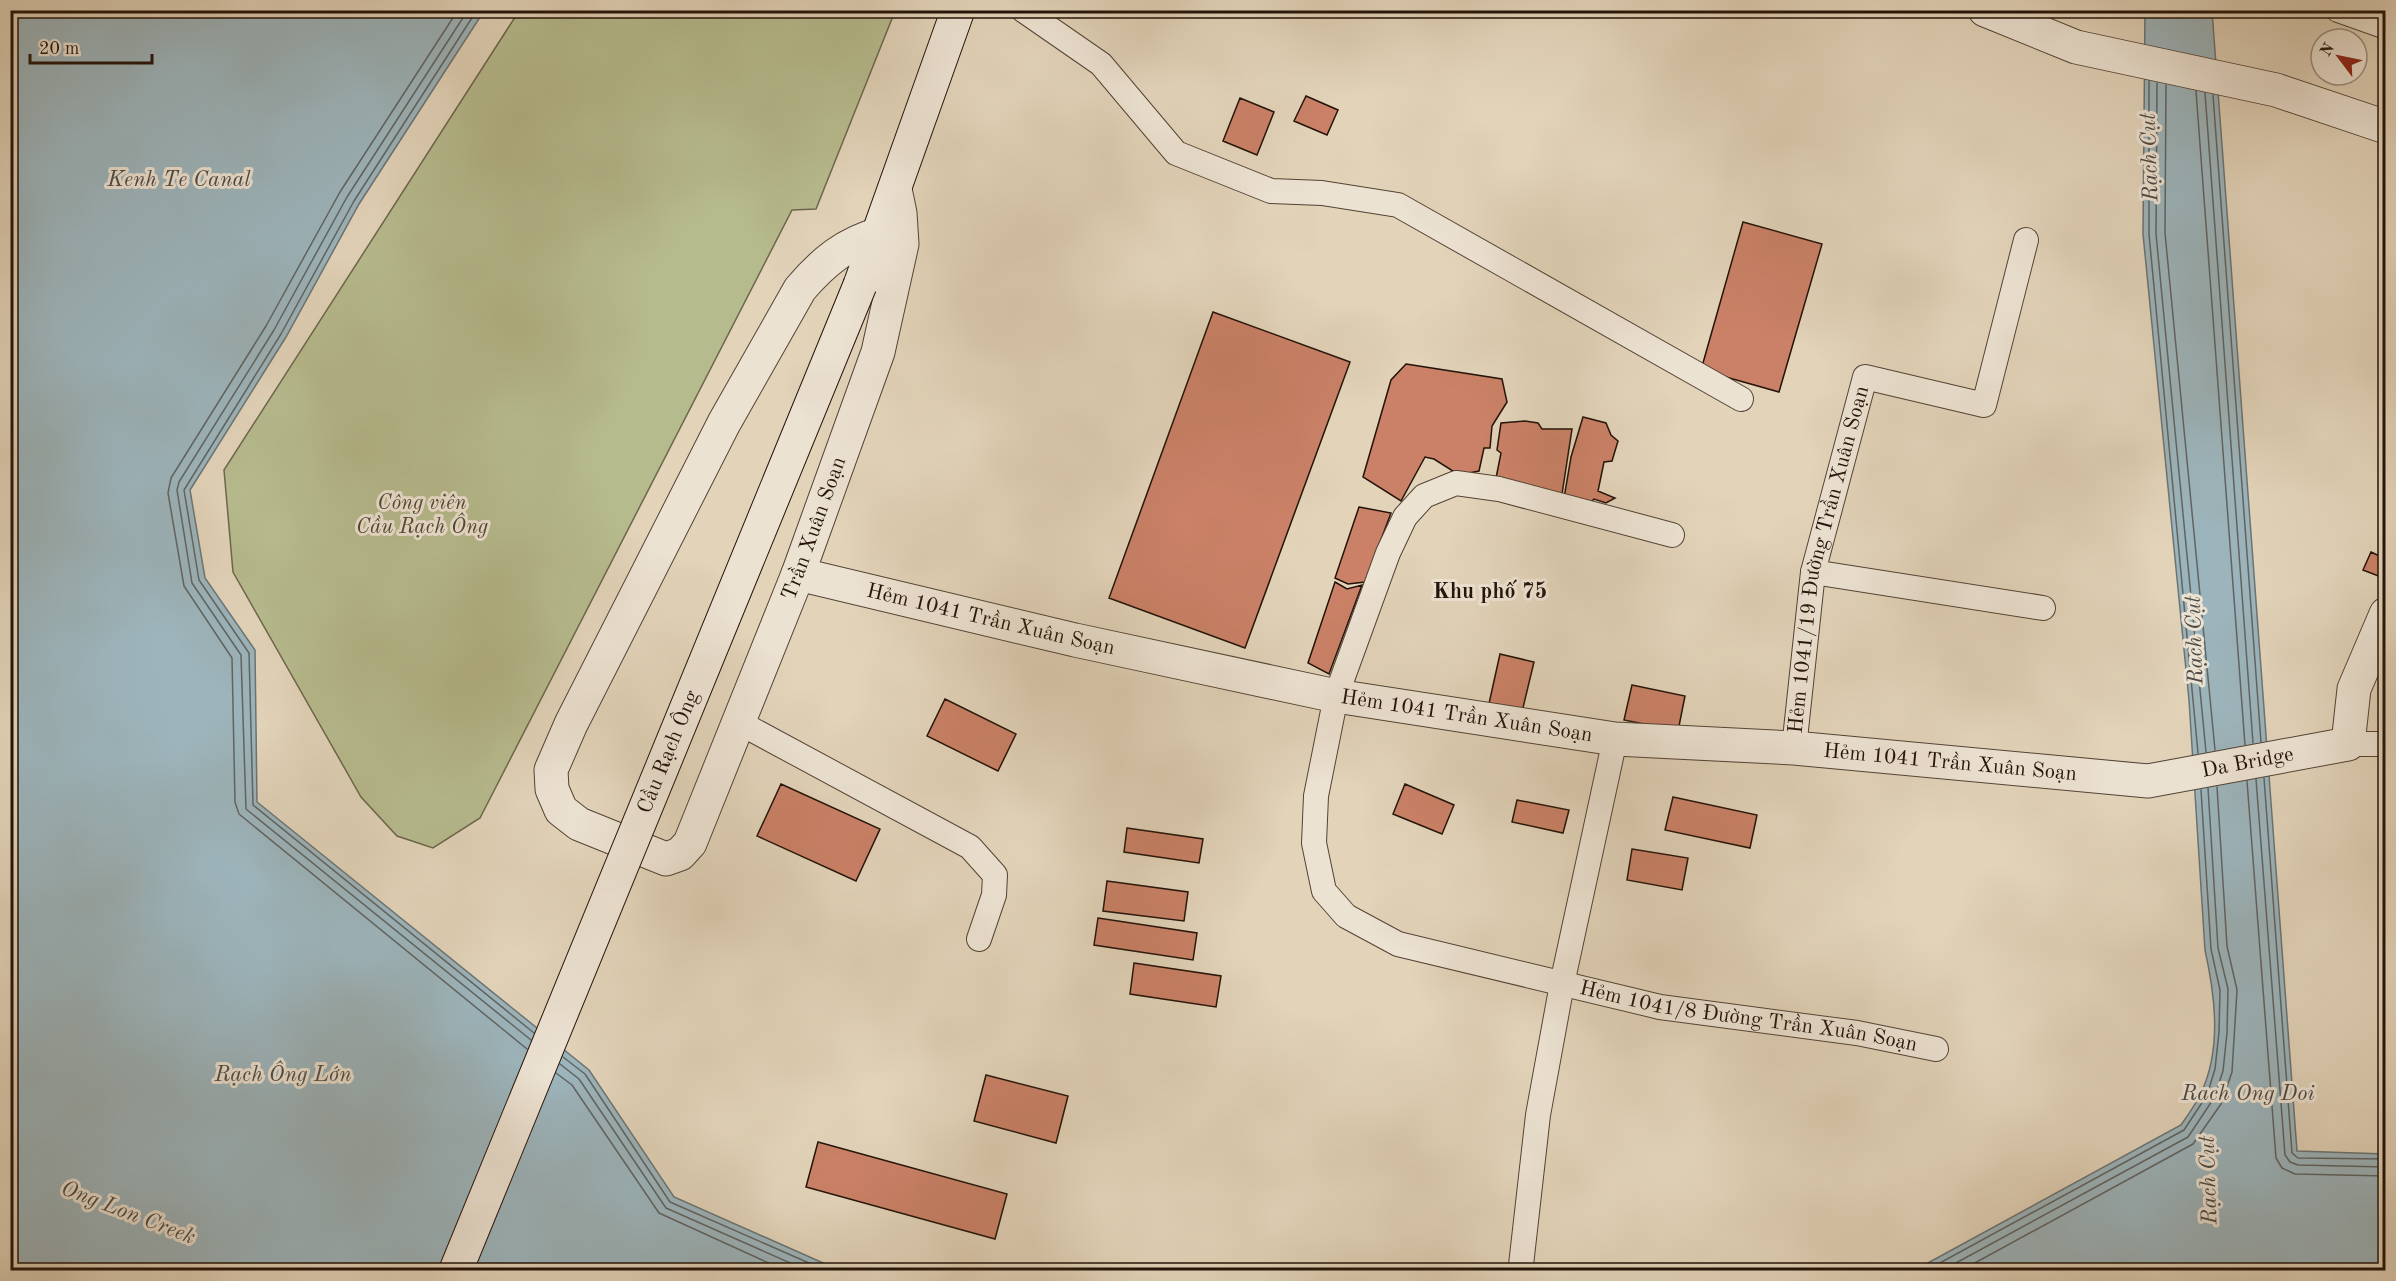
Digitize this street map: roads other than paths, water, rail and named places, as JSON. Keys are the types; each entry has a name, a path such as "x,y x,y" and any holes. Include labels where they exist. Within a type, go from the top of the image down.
{"street":[{"name":"Trần Xuân Soạn","path":"895,189 902,244 891,306 878,352 798,574 690,843 680,854 666,858 579,824 561,810 552,789 551,770 571,724 724,423 800,289 836,254 856,241 880,234 895,189 958,10"},
{"path":"1985,10 2076,47 2276,90 2385,127"},
{"name":"Cầu Rạch Ông","path":"456,1270 880,234"},
{"name":"Hẻm 1041 Trần Xuân Soạn","path":"798,574 1075,640 1336,696 1615,739 1794,748 2148,781"},
{"path":"2348,744 2355,689 2385,614"},
{"name":"Da Bridge","path":"2148,781 2348,744"}],"lane":[{"path":"1023,10 1101,64 1176,153 1271,191 1322,193 1398,206 1741,399"},
{"path":"2338,10 2385,27"},
{"name":"Hẻm 1041/19 Đường Trần Xuân Soạn","path":"1794,748 1813,572 1865,377 1984,405 2026,240"},
{"name":"Hẻm 1041/8 Đường Trần Xuân Soạn","path":"1672,534 1499,489 1456,483 1424,496 1405,517 1388,553 1336,696 1316,808 1314,843 1324,891 1346,916 1398,944 1660,1007 1857,1033 1936,1049"},
{"path":"1813,572 2043,608"},
{"path":"740,723 970,847 995,875 994,896 979,939"},
{"path":"1562,984 1615,739"},
{"path":"2348,744 2385,744"},
{"name":"Hẻm 1041/8 Đường Trần Xuân Soạn","path":"1521,1265 1539,1114 1562,984"}],"water":[{"path":"10,11 484,11 359,204 286,337 190,490 205,578 255,650 257,802 589,1070 674,1197 839,1270 11,1270"},
{"name":"Rach Ong Doi","path":"2145,11 2212,11 2297,1151 2385,1154 2385,1270 1915,1270 2181,1125 2201,1093 2212,1058 2214,1003 2205,950 2189,700 2143,234"}],"district":[{"name":"Khu phố 75","path":"1490,592"}],"water label":[{"name":"Rạch Cụt","path":"2150,157"},
{"name":"Kenh Te Canal","path":"179,180"},
{"name":"Rạch Cụt","path":"2195,640"},
{"name":"Rạch Ông Lớn","path":"283,1075"},
{"name":"Rạch Cụt","path":"2209,1180"},
{"name":"Ong Lon Creek","path":"128,1213"}],"park label":[{"name":"Công viên Cầu Rạch Ông","path":"422,515"}]}
